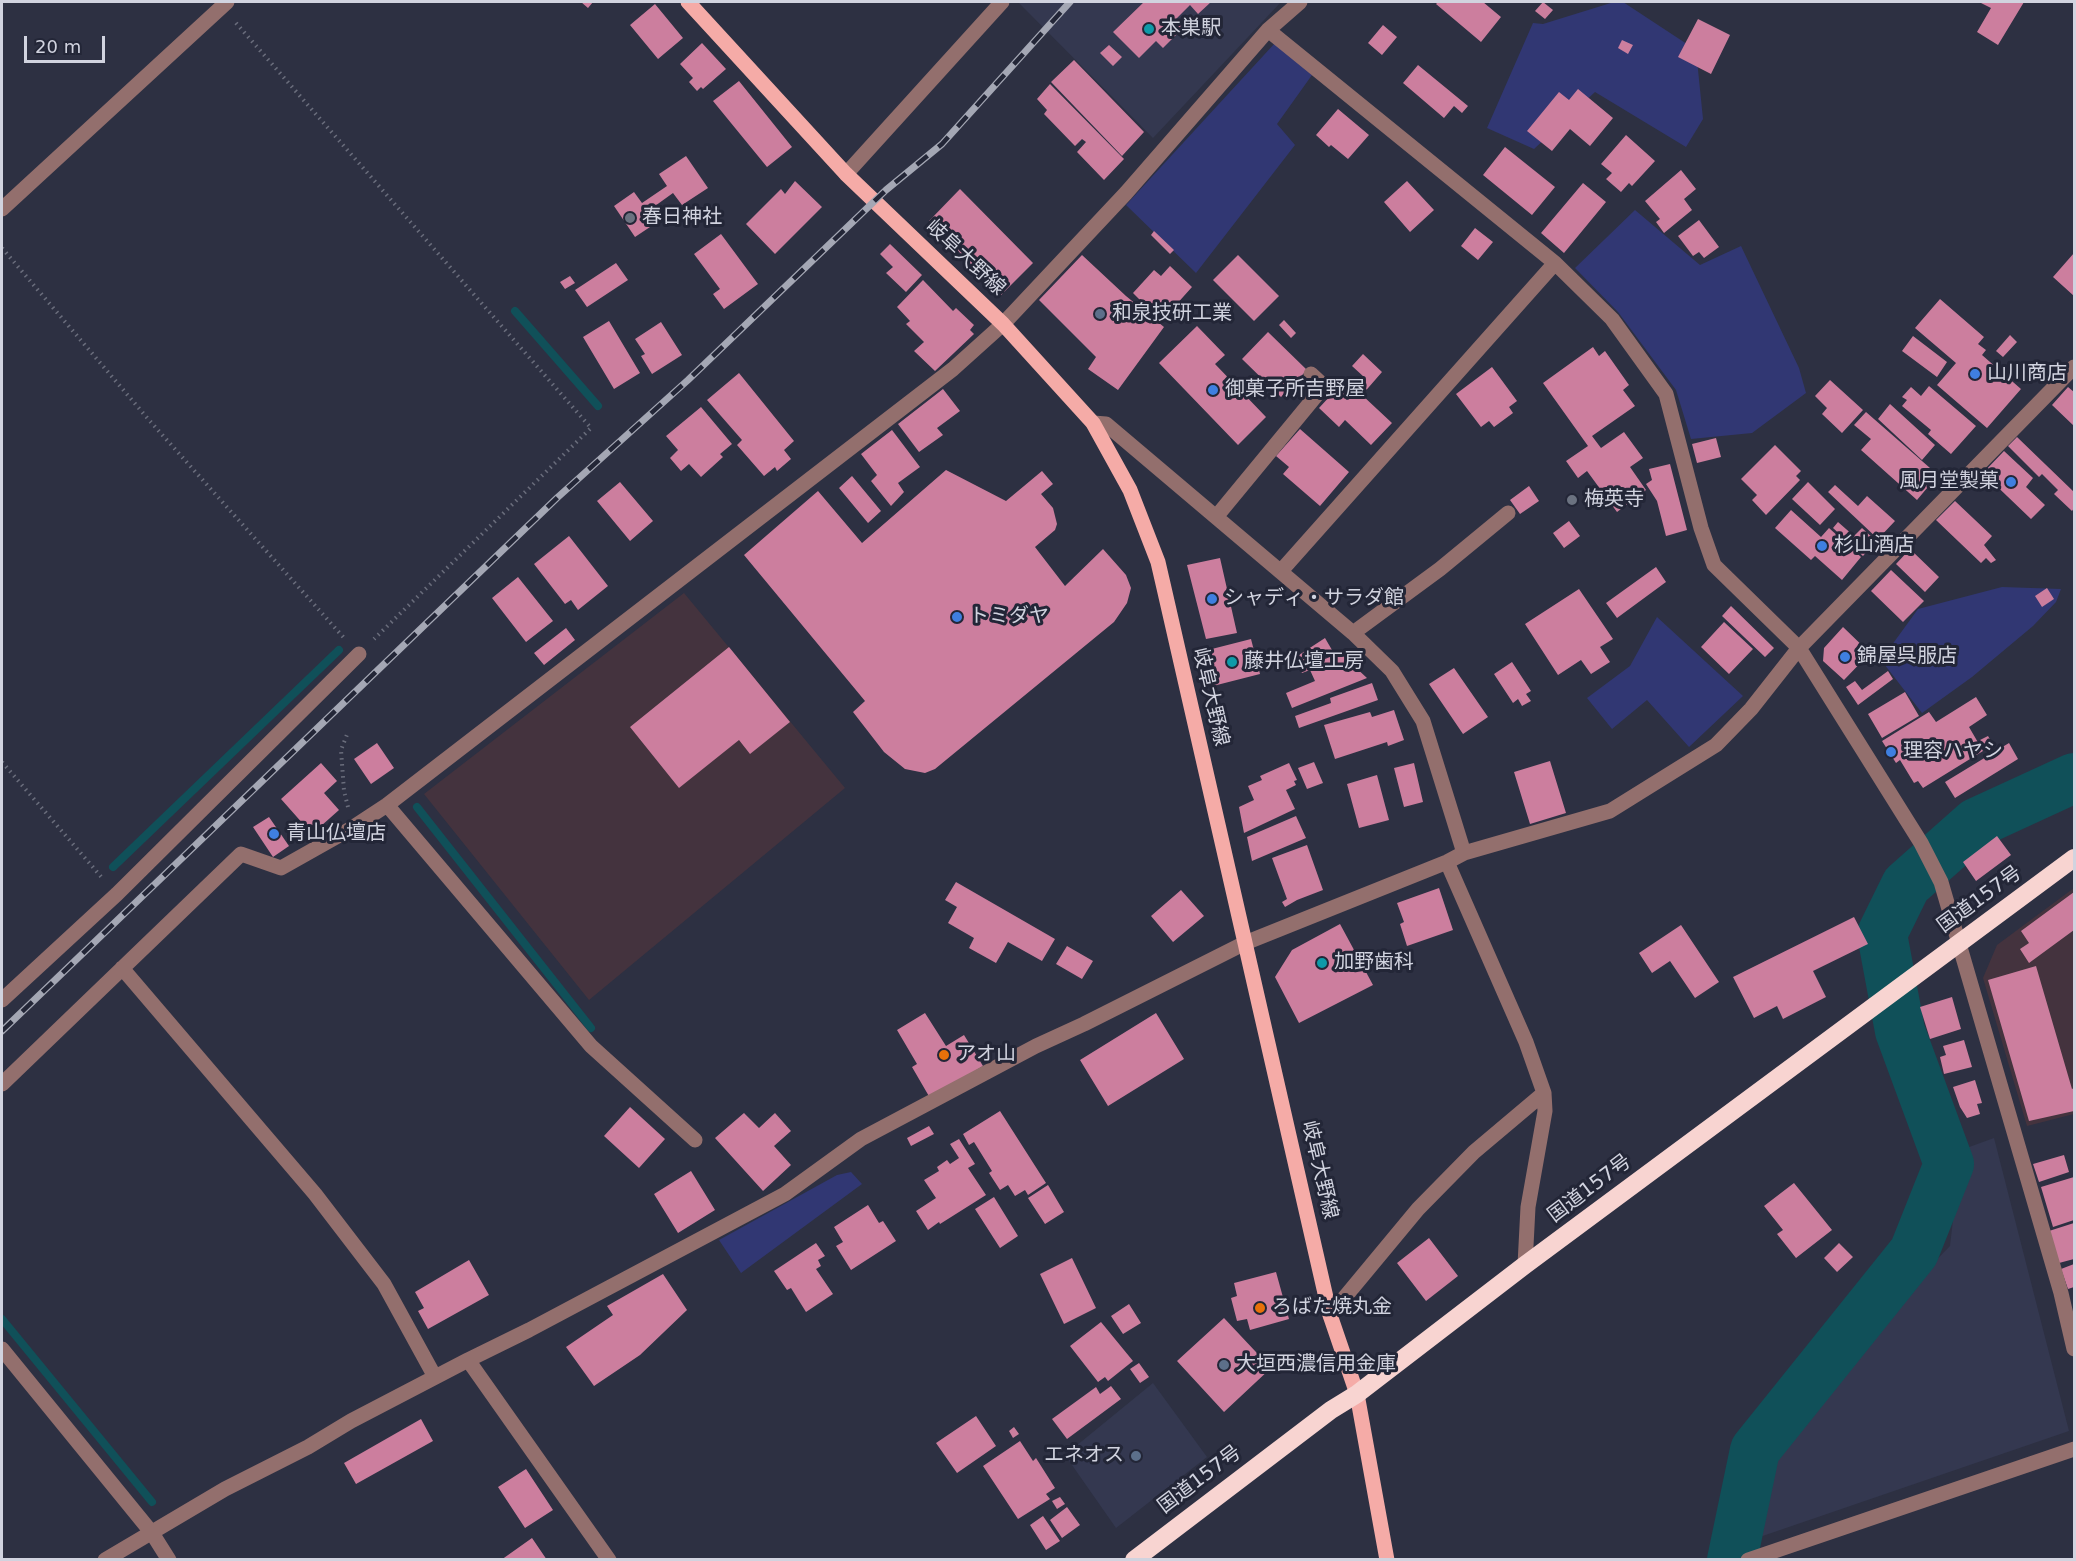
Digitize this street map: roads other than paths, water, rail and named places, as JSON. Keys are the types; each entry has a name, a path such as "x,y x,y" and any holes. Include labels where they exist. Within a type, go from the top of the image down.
{"highway":[{"name":"国道157号","path":"1134,1560 1331,1410 1357,1394 1525,1266 2074,858"}],"main road":[{"name":"岐阜大野線","path":"688,2 846,174 1003,324 1094,423 1130,490 1158,562 1330,1315 1357,1394 1388,1560"}],"street":[{"path":"846,174 1002,2"},
{"path":"2,1084 242,854 280,868 352,828 387,805 953,369 1003,324 1126,193 1268,30 1300,2"},
{"path":"2,209 222,3"},
{"path":"1268,30 1555,263 1612,320 1666,394 1701,528 1714,565 1799,648 1921,843 1941,882 2061,1293 2074,1349"},
{"path":"1281,571 1555,263"},
{"path":"105,1560 225,1489 308,1447 351,1421 529,1330 785,1194 868,1135 1036,1046 1245,943 1447,862 1464,852 1610,811 1716,745 1751,709 1799,648 2074,367"},
{"path":"1216,517 1324,386 1311,374"},
{"path":"1094,423 1106,424 1353,633 1392,671 1423,721 1464,852"},
{"path":"1353,633 1440,569 1508,513"},
{"path":"2,1000 117,894 359,654"},
{"path":"387,805 591,1046 695,1140"},
{"path":"1447,862 1526,1042 1545,1093 1545,1111 1528,1207 1525,1266"},
{"path":"122,968 315,1194 384,1284 435,1377"},
{"path":"1330,1315 1418,1209 1474,1152 1545,1093"},
{"path":"2,1349 152,1533 169,1560"},
{"path":"468,1360 609,1560"},
{"path":"1749,1559 2074,1449"}],"waterway":[{"path":"515,311 598,406"},
{"path":"113,867 339,650"},
{"path":"1732,1560 1755,1450 1914,1252 1949,1164 1900,1031 1882,934 1906,885 1976,823 2074,778"},
{"path":"417,807 591,1028"},
{"path":"2,1319 152,1502"}],"railway":[{"path":"2,1031 558,497 688,380 886,190 942,144 1070,2"}],"place":[{"name":"本巣駅","path":"1149,29"},
{"name":"春日神社","path":"630,218"},
{"name":"和泉技研工業","path":"1100,314"},
{"name":"山川商店","path":"1975,374"},
{"name":"御菓子所吉野屋","path":"1213,390"},
{"name":"風月堂製菓","path":"2011,482"},
{"name":"梅英寺","path":"1572,500"},
{"name":"杉山酒店","path":"1822,546"},
{"name":"シャディ・サラダ館","path":"1212,599"},
{"name":"トミダヤ","path":"957,617"},
{"name":"錦屋呉服店","path":"1845,657"},
{"name":"藤井仏壇工房","path":"1232,662"},
{"name":"理容ハヤシ","path":"1891,752"},
{"name":"青山仏壇店","path":"274,834"},
{"name":"加野歯科","path":"1322,963"},
{"name":"アオ山","path":"944,1055"},
{"name":"ろばた焼丸金","path":"1260,1308"},
{"name":"大垣西濃信用金庫","path":"1224,1365"},
{"name":"エネオス","path":"1136,1456"}]}
